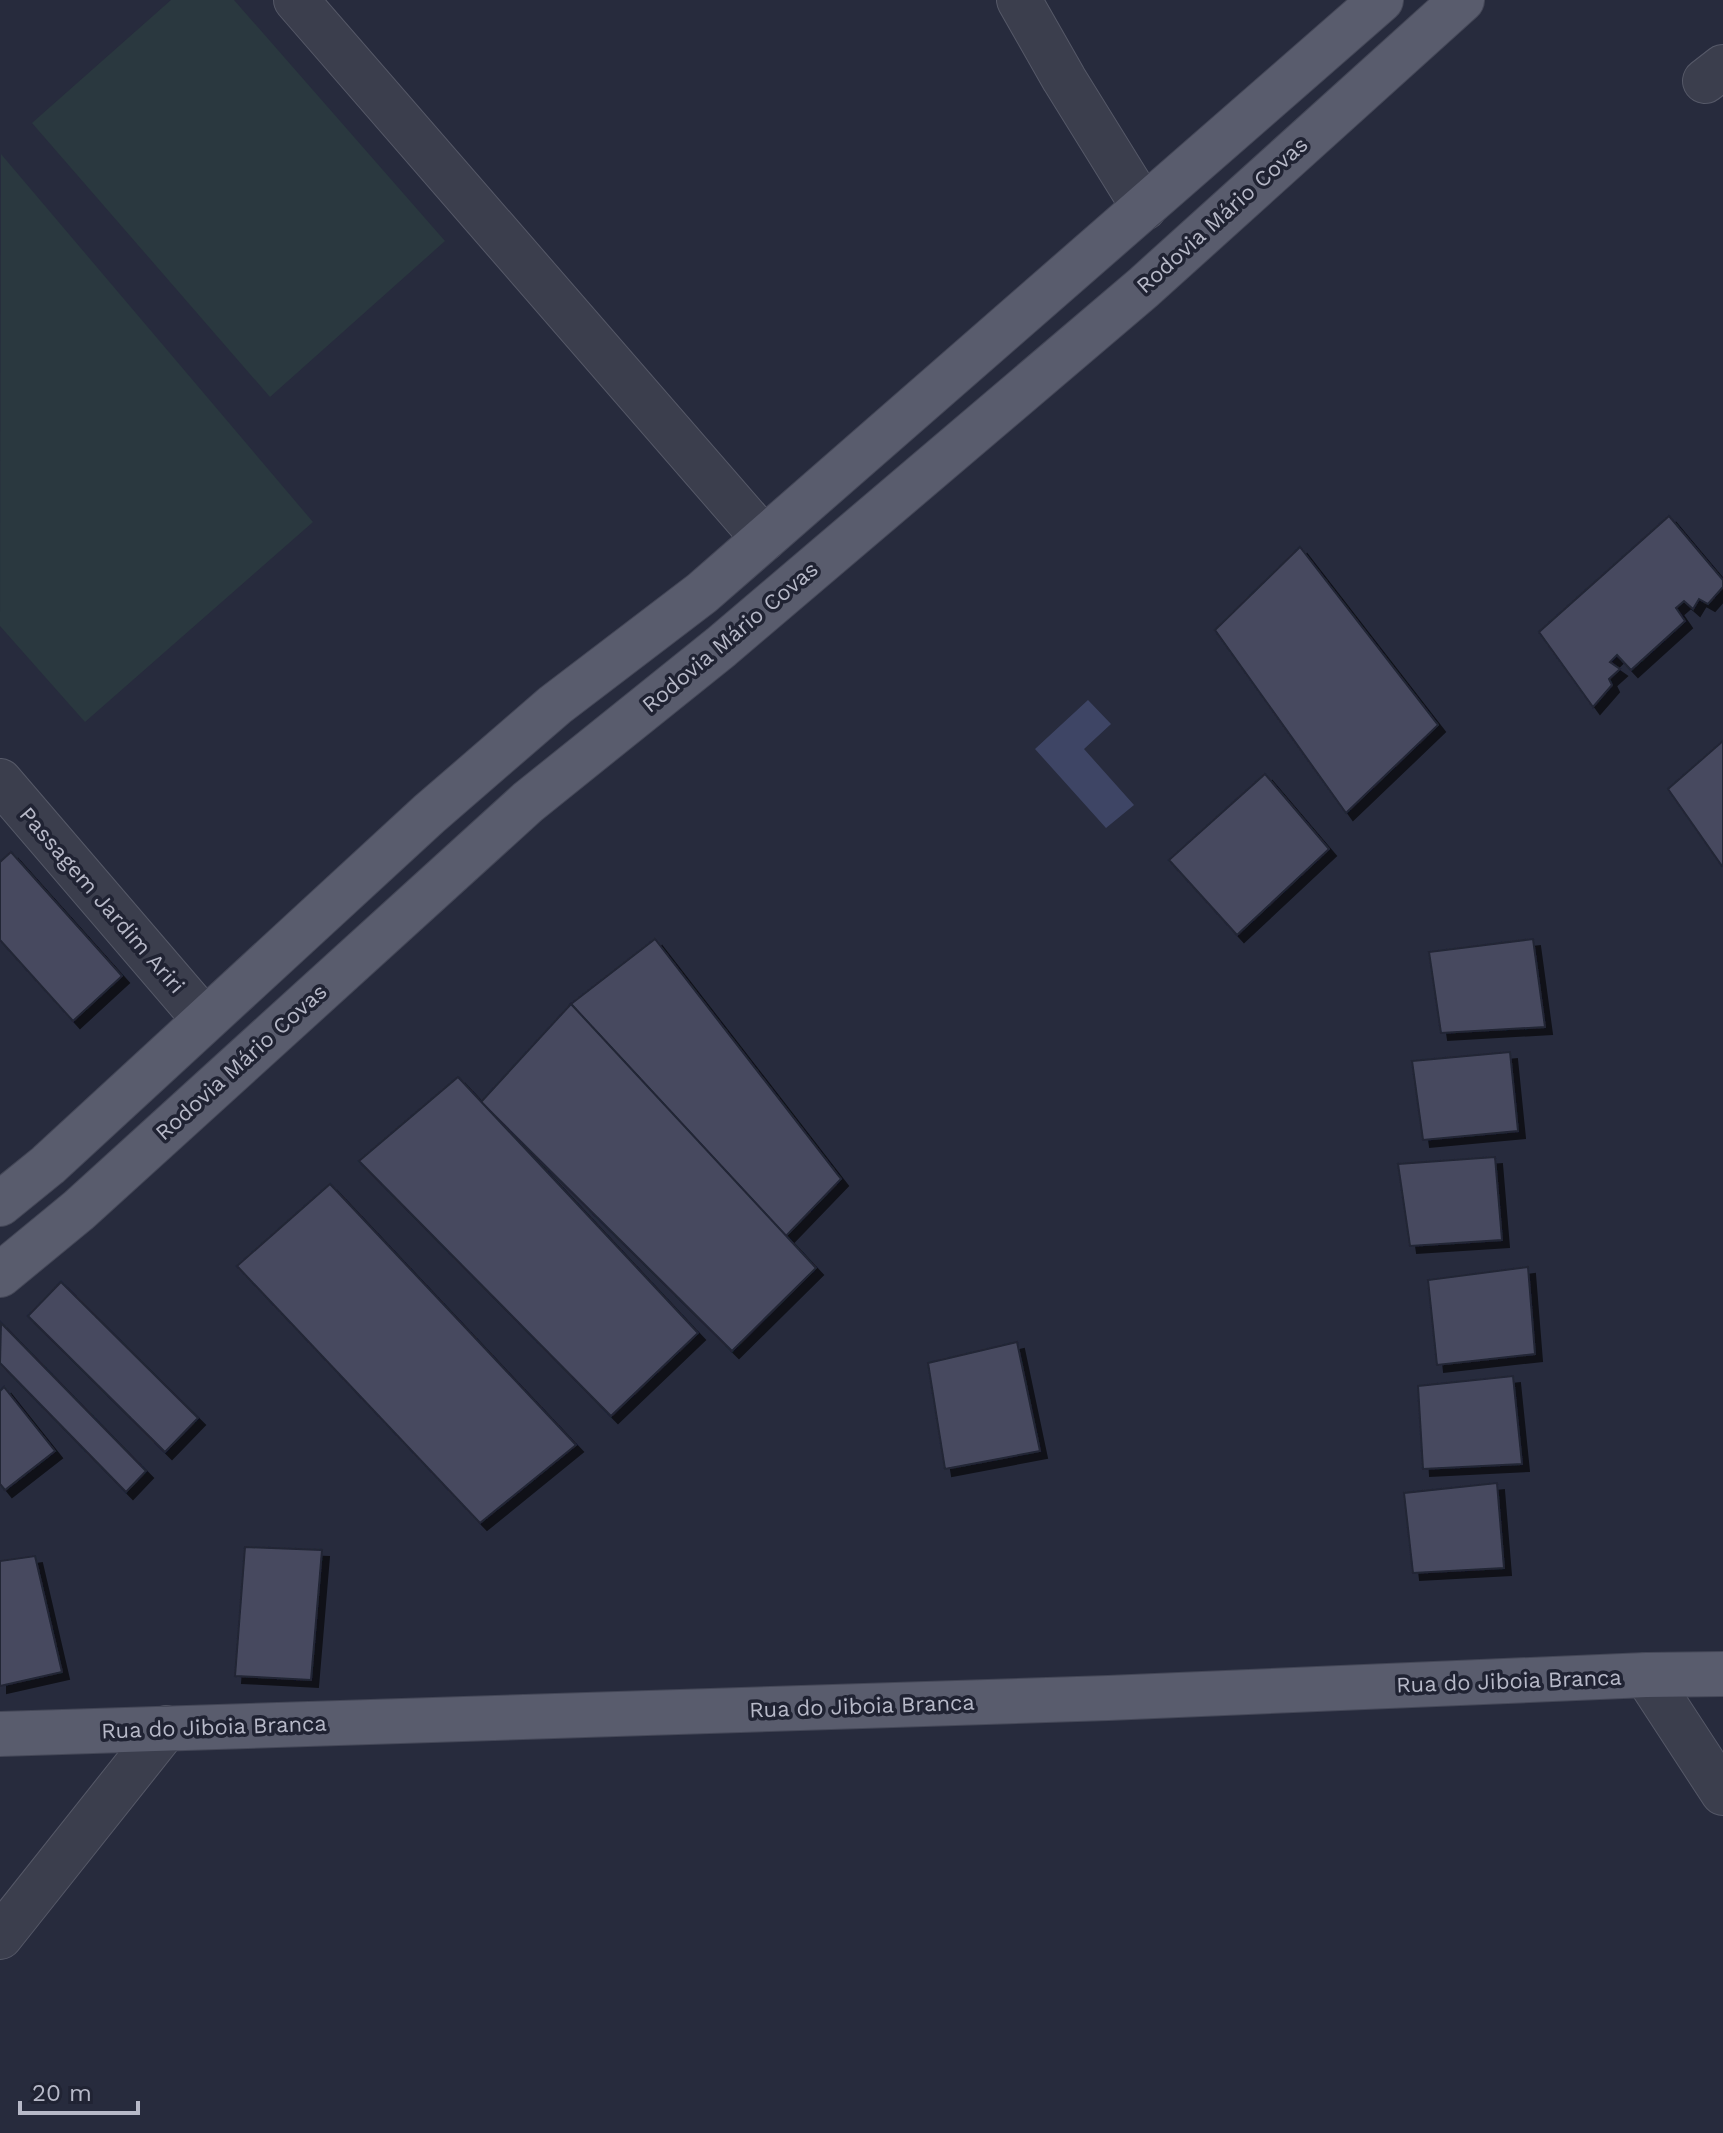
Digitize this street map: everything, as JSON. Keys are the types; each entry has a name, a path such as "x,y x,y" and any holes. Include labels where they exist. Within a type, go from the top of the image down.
{"main road":[{"path":"0,1204 48,1165 489,761 555,705 702,593 1381,0"},
{"name":"Rodovia Mário Covas","path":"0,1275 79,1210 528,802 721,647 1143,288 1462,0"},
{"name":"Rua do Jiboia Branca","path":"0,1734 1108,1698 1723,1674"}],"street":[{"path":"296,0 764,539"},
{"path":"1019,0 1144,208"},
{"name":"Passagem Jardim Ariri","path":"0,781 204,1019"},
{"path":"1646,1675 1723,1793"},
{"path":"0,1937 166,1728"}],"shaded area":[{"path":"171,0 234,0 445,241 270,397 32,123"},
{"path":"1,154 313,522 85,722 0,626"}],"water":[{"path":"1088,700 1111,724 1084,749 1134,805 1106,828 1035,749"}],"building":[{"path":"1669,516 1723,580 1723,587 1708,604 1699,599 1693,609 1684,601 1676,608 1685,621 1631,670 1617,655 1610,662 1620,669 1609,679 1612,685 1593,707 1539,632"},
{"path":"1300,547 1438,725 1346,813 1215,630"},
{"path":"1723,741 1723,864 1722,866 1668,789"},
{"path":"1265,774 1329,849 1237,935 1169,860"},
{"path":"11,852 122,976 73,1021 0,940 0,862"},
{"path":"655,939 841,1179 786,1236 571,1004"},
{"path":"1533,939 1545,1027 1441,1033 1429,952"},
{"path":"571,1004 816,1268 732,1351 481,1102"},
{"path":"1510,1052 1518,1131 1423,1140 1412,1061"},
{"path":"458,1077 698,1333 611,1416 359,1161"},
{"path":"1495,1157 1502,1240 1410,1246 1398,1164"},
{"path":"330,1184 576,1445 480,1523 237,1266"},
{"path":"1528,1267 1535,1354 1437,1365 1428,1280"},
{"path":"61,1282 198,1418 165,1452 28,1316"},
{"path":"1,1323 146,1471 126,1492 0,1363"},
{"path":"1017,1342 1040,1451 945,1469 928,1363"},
{"path":"1513,1376 1522,1464 1423,1469 1418,1386"},
{"path":"4,1387 55,1451 5,1490 0,1484 0,1391"},
{"path":"1497,1483 1504,1568 1413,1573 1404,1493"},
{"path":"245,1547 322,1550 311,1680 235,1676"},
{"path":"35,1556 62,1672 0,1686 0,1561"}]}
